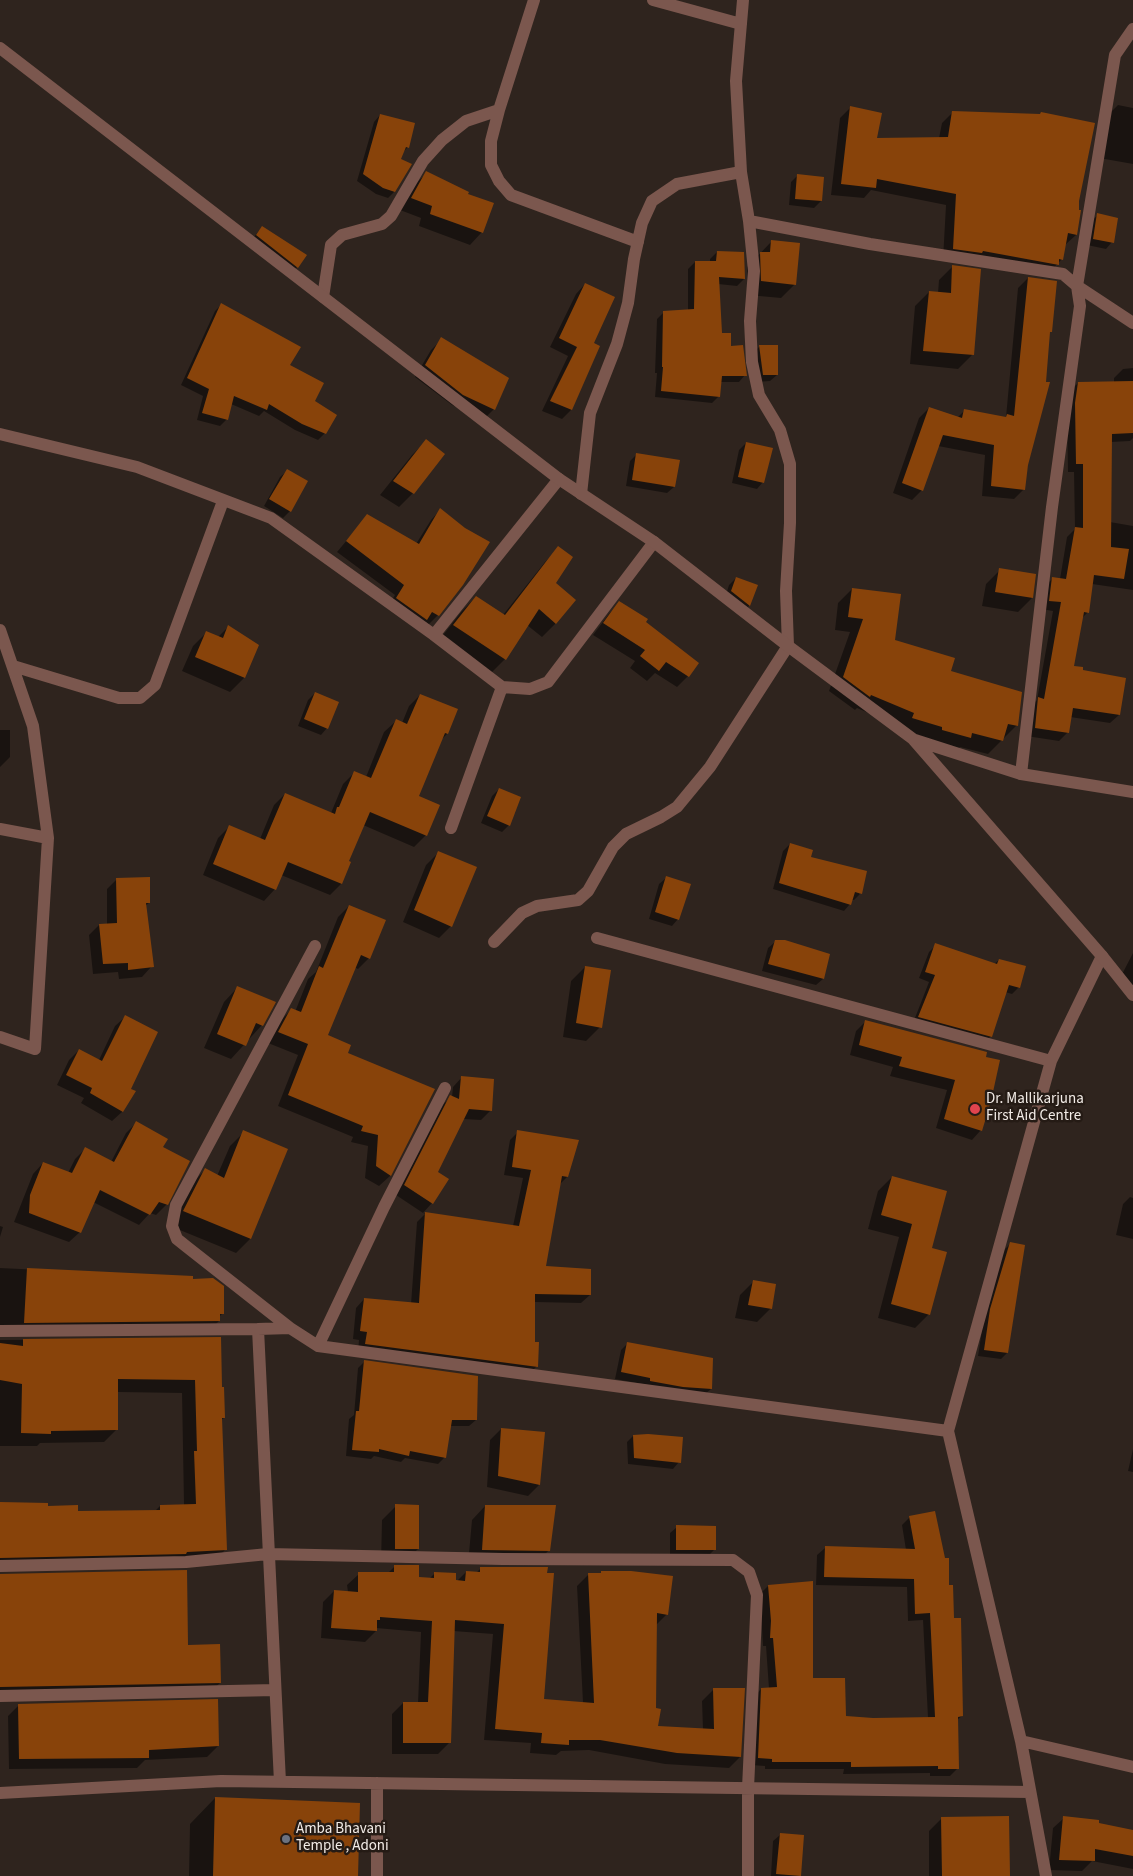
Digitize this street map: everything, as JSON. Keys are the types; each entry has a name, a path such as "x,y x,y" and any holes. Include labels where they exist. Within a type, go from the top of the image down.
{"street":[{"path":"534,0 499,110 492,141 491,165 499,181 511,195 638,242"},
{"path":"653,0 741,24"},
{"path":"494,942 522,913 537,906 578,900 588,892 613,847 626,834 678,807 710,767 788,646 786,591 790,523 790,464 780,430 759,395 752,362 750,321 754,271 749,221 741,172 736,81 743,0"},
{"path":"1020,774 1052,506 1080,306 1077,286 1116,55 1133,29"},
{"path":"0,48 559,479 654,542 788,646 913,739 1102,956 1133,995"},
{"path":"323,297 331,245 342,235 382,224 391,216 423,161 442,140 466,121 499,110"},
{"path":"581,494 590,413 617,344 628,303 642,223 652,201 677,184 741,172"},
{"path":"749,221 870,244 1063,274 1077,286 1133,323"},
{"path":"0,434 137,467 271,518 434,635 502,687 530,689 548,682 654,542"},
{"path":"434,635 559,479"},
{"path":"14,666 120,698 140,698 155,685 222,500"},
{"path":"0,630 14,666 33,726 48,838 35,1049 0,1037"},
{"path":"452,828 502,687"},
{"path":"913,739 1020,774 1133,792"},
{"path":"0,829 48,838"},
{"path":"598,938 1051,1061"},
{"path":"315,946 176,1205 172,1226 177,1239 290,1328 318,1346 948,1430"},
{"path":"1046,1876 1021,1741 948,1430 1051,1061 1102,956"},
{"path":"318,1346 384,1207 445,1088"},
{"path":"0,1330 290,1328"},
{"path":"258,1329 280,1782"},
{"path":"0,1566 186,1562 268,1554 494,1559 733,1560 750,1572 757,1595 748,1788 748,1876"},
{"path":"0,1696 275,1690"},
{"path":"1021,1741 1133,1767"},
{"path":"0,1794 221,1781 1030,1792"},
{"path":"377,1783 377,1876"}],"building":[{"path":"850,106 882,113 877,138 948,137 952,111 1040,114 1041,112 1095,123 1079,201 1079,210 1081,210 1077,235 1068,233 1063,260 1059,259 1059,265 983,251 982,253 953,249 956,194 877,179 876,188 841,184"},
{"path":"380,114 415,123 409,148 406,147 401,159 412,164 395,192 383,188 363,174"},
{"path":"426,171 469,192 468,194 494,203 483,233 430,214 432,206 411,198"},
{"path":"797,174 824,177 822,201 795,199"},
{"path":"1097,213 1118,218 1114,243 1093,239"},
{"path":"262,226 307,255 298,268 256,235"},
{"path":"771,240 800,243 796,285 761,281 760,252 770,252"},
{"path":"717,251 744,252 745,279 719,277 722,333 731,333 731,346 743,345 747,376 722,376 720,397 661,391 663,311 694,309 695,261 716,261"},
{"path":"952,265 981,269 974,355 923,351 929,291 951,293"},
{"path":"1028,277 1057,281 1046,382 1050,382 1028,465 1025,490 991,486 994,445 943,435 923,491 902,483 929,407 962,418 964,409 1006,417 1007,414 1014,416"},
{"path":"585,283 615,297 594,343 600,346 572,410 550,401 577,347 559,338"},
{"path":"221,303 301,347 290,365 324,383 315,401 337,415 326,434 302,424 269,404 267,410 234,396 228,420 202,413 209,389 187,378"},
{"path":"441,337 509,378 495,410 463,395 425,365"},
{"path":"759,345 778,345 778,375 763,375"},
{"path":"1133,381 1133,433 1112,434 1111,547 1129,549 1124,579 1094,575 1089,613 1084,612 1074,666 1083,667 1083,670 1126,678 1120,715 1073,708 1069,733 1035,728 1038,697 1044,699 1061,602 1049,601 1052,577 1066,579 1075,527 1083,528 1083,464 1076,464 1075,403 1078,382"},
{"path":"426,439 445,454 414,494 393,481"},
{"path":"746,442 773,448 764,483 738,477"},
{"path":"636,453 680,460 675,487 632,480"},
{"path":"287,469 308,481 291,512 269,499"},
{"path":"440,508 465,528 490,542 463,585 439,616 432,612 427,620 396,598 404,585 346,541 367,514 419,544"},
{"path":"558,546 573,557 556,583 576,600 556,624 539,609 506,660 453,625 476,596 505,615"},
{"path":"999,568 1036,574 1033,598 995,592"},
{"path":"736,577 758,585 750,606 731,591"},
{"path":"852,588 901,594 895,640 955,658 951,671 1022,692 1018,726 1008,724 1003,741 972,733 971,738 942,730 942,727 912,718 914,713 871,695 870,697 843,677 863,619 848,617"},
{"path":"619,601 648,619 646,622 699,663 689,677 666,662 659,671 640,656 645,650 603,623"},
{"path":"228,625 259,645 245,678 195,657 206,631 223,638"},
{"path":"315,692 339,702 328,729 304,719"},
{"path":"420,694 458,709 448,734 445,733 419,796 440,805 427,836 370,812 349,861 351,862 342,884 288,862 276,890 213,864 229,825 265,840 285,793 335,814 354,771 371,778 396,719 407,724"},
{"path":"499,788 521,797 510,826 487,816"},
{"path":"790,843 813,850 811,857 867,871 862,894 855,892 851,905 779,883"},
{"path":"438,851 477,867 452,927 414,910"},
{"path":"666,876 691,884 679,920 655,912"},
{"path":"150,877 150,903 146,903 154,967 128,970 128,963 103,964 99,924 117,923 116,878"},
{"path":"349,905 386,920 370,959 361,955 328,1035 351,1045 348,1053 435,1089 391,1176 376,1166 378,1135 361,1131 363,1126 288,1095 308,1044 278,1032 291,1008 301,1012 319,966 323,968"},
{"path":"775,940 785,940 830,954 824,979 768,964"},
{"path":"935,943 997,964 999,959 1026,966 1020,988 1009,985 992,1037 918,1017 935,975 925,972"},
{"path":"585,966 611,970 602,1028 576,1023"},
{"path":"237,986 276,1002 263,1026 256,1023 246,1046 217,1034"},
{"path":"125,1015 158,1032 131,1089 136,1091 123,1112 90,1093 92,1088 66,1075 79,1049 102,1061"},
{"path":"865,1020 987,1052 986,1057 1000,1060 982,1131 944,1119 955,1080 899,1066 902,1057 859,1045"},
{"path":"461,1076 494,1079 492,1111 469,1109 438,1172 449,1179 433,1204 404,1185 450,1095 459,1099"},
{"path":"136,1121 168,1139 163,1147 190,1161 168,1205 159,1202 150,1215 100,1190 81,1233 29,1213 30,1195 43,1162 72,1173 85,1147 114,1162"},
{"path":"243,1130 288,1149 251,1239 183,1211 205,1168 224,1178"},
{"path":"517,1130 579,1140 568,1177 562,1176 546,1266 591,1269 591,1295 535,1294 535,1342 539,1342 538,1367 365,1344 367,1332 360,1331 364,1298 419,1303 425,1212 519,1226 531,1170 512,1167"},
{"path":"892,1176 947,1191 932,1248 947,1252 930,1315 891,1304 912,1224 881,1215"},
{"path":"1010,1242 1025,1245 1008,1353 984,1350 990,1309"},
{"path":"27,1268 193,1276 193,1279 213,1278 224,1286 224,1314 220,1314 220,1321 24,1323"},
{"path":"753,1280 776,1284 772,1309 748,1305"},
{"path":"221,1337 225,1418 222,1418 227,1550 187,1552 186,1554 0,1558 0,1502 48,1503 48,1506 78,1505 78,1511 160,1510 160,1505 196,1504 194,1451 197,1451 195,1380 118,1379 118,1430 51,1431 51,1434 21,1433 22,1384 0,1380 0,1343 23,1346 23,1339"},
{"path":"627,1342 713,1358 712,1389 683,1387 650,1381 650,1378 621,1372"},
{"path":"364,1360 478,1376 477,1420 452,1420 446,1458 410,1451 409,1456 379,1449 379,1452 352,1450 356,1411 359,1411"},
{"path":"501,1428 545,1432 540,1485 498,1476"},
{"path":"648,1434 683,1437 681,1463 634,1458 633,1435"},
{"path":"395,1504 419,1505 419,1549 395,1549"},
{"path":"485,1505 556,1505 550,1551 482,1550"},
{"path":"935,1511 945,1558 949,1558 949,1585 953,1585 954,1618 961,1618 963,1716 958,1717 959,1769 938,1769 938,1766 851,1767 851,1762 772,1762 772,1759 758,1758 761,1688 777,1687 773,1638 770,1638 771,1621 768,1585 813,1581 813,1678 845,1678 846,1716 873,1718 935,1717 930,1613 915,1614 914,1579 824,1577 825,1546 915,1549 909,1516"},
{"path":"676,1525 716,1526 716,1550 676,1550"},
{"path":"394,1565 419,1565 419,1577 434,1578 434,1572 456,1573 456,1580 465,1581 466,1571 480,1572 480,1567 548,1567 547,1573 554,1573 544,1699 594,1703 588,1573 631,1571 673,1576 668,1615 657,1613 656,1708 661,1709 658,1726 714,1729 713,1688 745,1688 741,1757 677,1753 600,1740 569,1740 569,1745 541,1743 542,1733 495,1729 504,1624 455,1620 451,1743 403,1743 403,1702 428,1702 432,1621 380,1617 380,1620 377,1620 377,1631 331,1628 334,1590 358,1592 358,1572 394,1572"},
{"path":"187,1570 188,1645 220,1644 221,1683 0,1687 0,1574"},
{"path":"218,1699 219,1746 149,1750 149,1758 19,1759 18,1704"},
{"name":"Amba Bhavani Temple , Adoni","path":"215,1797 360,1803 358,1876 213,1876"},
{"path":"1009,1816 1010,1876 942,1876 941,1817"},
{"path":"1063,1816 1099,1820 1099,1823 1133,1830 1133,1856 1095,1849 1095,1861 1059,1860"},
{"path":"780,1833 804,1835 801,1876 776,1874"}],"place":[{"name":"Dr. Mallikarjuna First Aid Centre","path":"975,1109"},
{"name":"Amba Bhavani Temple , Adoni","path":"286,1839"}]}
